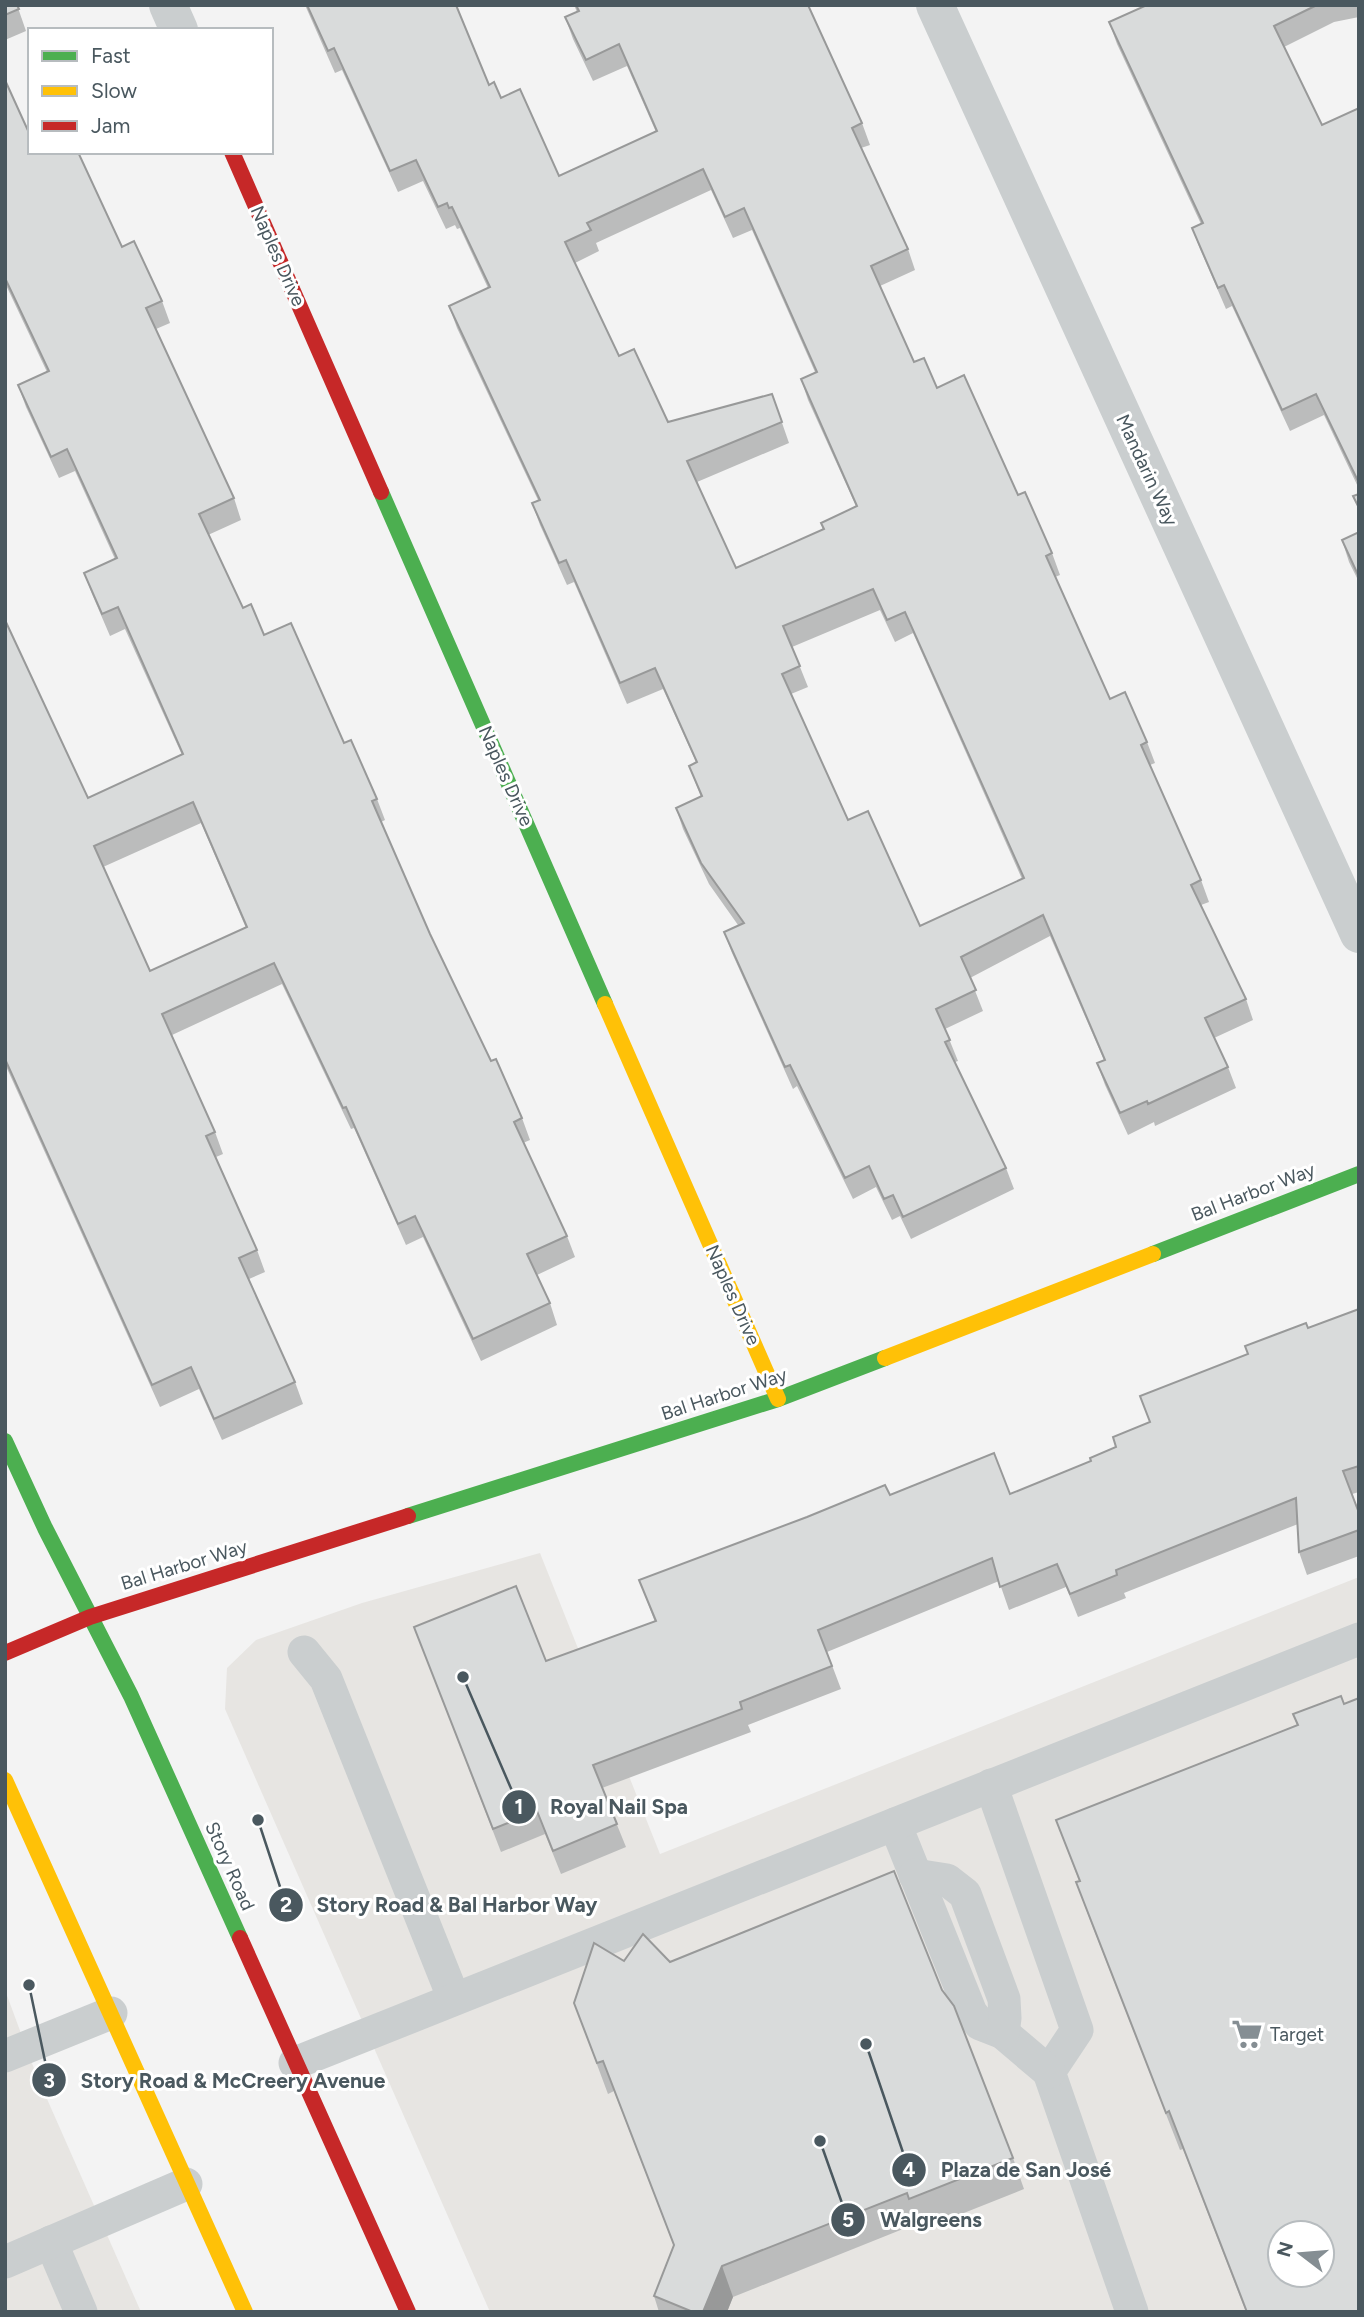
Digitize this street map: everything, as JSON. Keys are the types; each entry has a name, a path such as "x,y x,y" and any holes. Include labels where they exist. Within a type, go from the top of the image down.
{"street":[{"path":"168,5 178,28"},
{"name":"Mandarin Way","path":"935,5 1359,934"},
{"name":"Naples Drive","path":"233,154 778,1399"},
{"name":"Bal Harbor Way","path":"5,1653 90,1617 778,1399 1359,1174"},
{"name":"Story Road","path":"5,1441 45,1528 131,1696 408,2312"},
{"path":"5,1780 245,2312"}],"lane":[{"path":"295,2063 1359,1639"},
{"path":"304,1652 326,1679 454,1998"},
{"path":"991,1785 1077,2030 1049,2071"},
{"path":"895,1824 915,1875 947,1880 965,1894 1004,1999 1006,2018 1003,2034 1049,2071 1132,2312"},
{"path":"5,2056 111,2013"},
{"path":"5,2262 186,2183"},
{"path":"51,2242 81,2312"}],"shaded area":[{"path":"540,1553 660,1854 1359,1577 1359,2312 490,2312 225,1709 227,1668 256,1640 362,1603"},
{"path":"5,1990 36,2074 141,2312 5,2312"}],"building":[{"path":"5,5 17,5 19,9 5,15"},
{"path":"307,5 456,5 489,85 494,82 501,98 520,89 559,176 657,131 619,44 586,60 565,17 579,11 576,5 808,5 862,123 852,128 908,249 871,266 914,362 924,358 937,388 964,375 1018,495 1025,492 1052,553 1046,556 1110,699 1125,692 1147,742 1141,745 1201,880 1191,885 1246,999 1205,1018 1228,1067 1148,1104 1147,1101 1120,1113 1097,1063 1105,1060 1043,915 961,957 976,990 936,1009 950,1040 945,1042 1006,1168 903,1217 893,1195 884,1199 869,1166 845,1178 790,1065 785,1067 724,932 744,923 701,863 676,808 702,796 689,766 697,762 655,668 620,683 566,560 559,563 532,503 540,500 449,306 490,287 452,207 449,208 447,203 438,207 416,160 390,171 334,48 328,51","holes":["703,169 725,217 744,208 817,372 801,379 857,506 821,523 824,529 736,568 687,461 782,422 772,394 668,422 634,349 619,356 565,242 591,230 587,223","873,589 887,620 905,612 1024,878 920,926 868,811 848,820 782,674 800,666 783,626"]},
{"path":"1144,5 1317,5 1274,26 1322,125 1359,108 1359,483 1316,394 1282,410 1224,285 1218,288 1192,228 1203,223 1109,22"},
{"path":"5,80 28,131 28,154 79,154 122,247 134,241 162,301 146,308 234,498 199,514 243,608 251,604 264,635 291,623 344,743 351,740 377,799 372,801 430,934 491,1061 496,1059 522,1118 514,1122 567,1236 527,1254 550,1303 473,1339 415,1216 398,1224 346,1107 343,1108 274,963 162,1014 215,1132 206,1136 257,1250 239,1258 295,1382 214,1419 191,1367 152,1385 5,1059 5,620 88,798 183,754 118,607 102,614 84,573 117,558 67,449 51,457 18,385 49,371 5,278","holes":["193,802 247,927 150,971 94,846"]},
{"path":"1359,494 1359,508 1353,496"},
{"path":"1359,532 1359,577 1342,540"},
{"path":"1359,1309 1359,1466 1343,1471 1359,1513 1359,1530 1299,1552 1296,1498 1116,1570 1117,1575 1070,1594 1057,1564 1000,1587 992,1558 818,1630 832,1666 740,1702 742,1709 593,1765 617,1824 553,1851 537,1811 493,1829 414,1627 516,1586 546,1661 656,1621 639,1580 885,1485 890,1495 994,1453 1010,1494 1091,1461 1090,1458 1116,1447 1113,1437 1150,1422 1140,1396 1248,1354 1245,1346 1306,1323 1308,1328"},
{"name":"Target","path":"1341,1696 1344,1704 1359,1698 1359,2312 1247,2312 1076,1882 1080,1881 1056,1820 1298,1725 1293,1714"},
{"path":"894,1871 942,1990 954,2006 1013,2158 909,2199 907,2193 722,2266 703,2312 693,2312 654,2296 674,2245 603,2061 597,2063 574,2003 594,1943 624,1961 643,1934 670,1962"}],"traffic: fast":[{"path":"381,492 605,1004"},
{"path":"1153,1254 1359,1174"},
{"path":"408,1516 778,1399 885,1358"},
{"path":"5,1441 45,1528 131,1696 240,1938"}],"traffic: slow":[{"path":"605,1004 778,1399"},
{"path":"885,1358 1153,1254"},
{"path":"5,1780 245,2312"}],"traffic: jam":[{"path":"233,154 381,492"},
{"path":"5,1653 90,1617 408,1516"},
{"path":"240,1938 408,2312"}],"place":[{"name":"Royal Nail Spa","path":"463,1677"},
{"name":"Story Road & Bal Harbor Way","path":"258,1820"},
{"name":"Story Road & McCreery Avenue","path":"29,1985"},
{"name":"Target","path":"1247,2034"},
{"name":"Plaza de San José","path":"866,2044"},
{"name":"Walgreens","path":"820,2141"}]}
